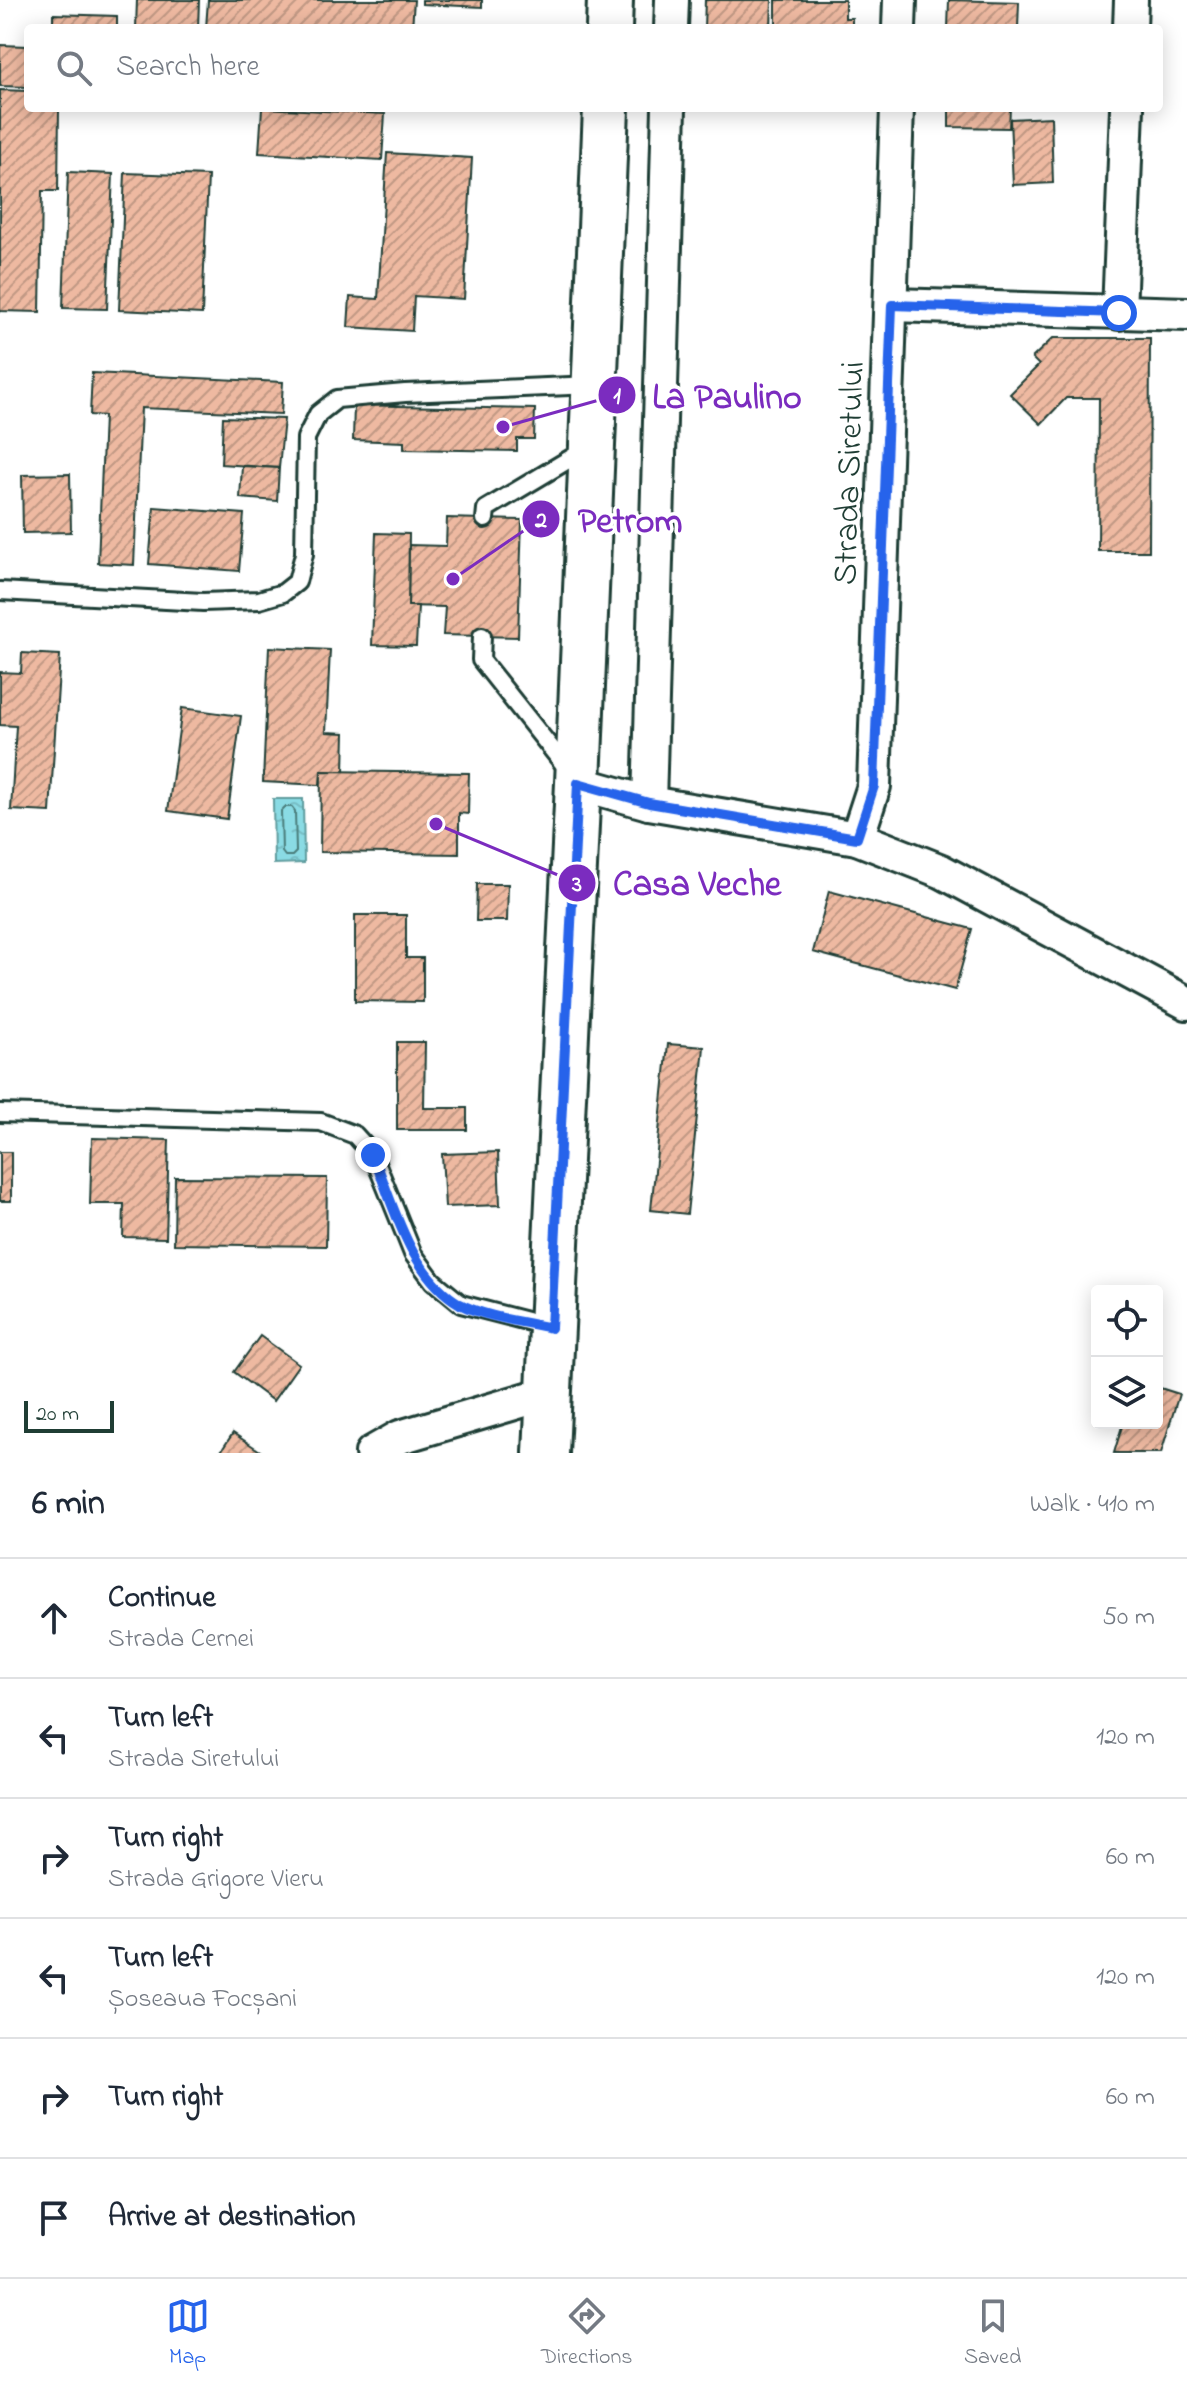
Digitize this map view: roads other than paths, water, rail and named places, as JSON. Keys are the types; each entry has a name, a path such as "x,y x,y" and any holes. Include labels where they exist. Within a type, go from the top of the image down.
{"main road":[{"path":"609,24 610,0"},
{"path":"546,1453 606,112"}],"street":[{"path":"671,24 672,0"},
{"path":"899,24 900,0"},
{"path":"1130,24 1131,0"},
{"path":"649,803 669,112"},
{"name":"Strada Siretului","path":"857,838 874,786 897,112"},
{"path":"1119,313 1127,112"},
{"path":"892,305 1187,314"},
{"path":"578,783 649,803 857,838 941,871 1187,1003"},
{"path":"372,1453 400,1437 548,1393"}],"lane":[{"path":"0,591 203,602 259,600 283,593 297,582 304,554 306,438 318,414 337,399 595,385"},
{"path":"485,519 486,509 592,445"},
{"path":"482,636 481,660 578,783"},
{"path":"0,1113 321,1122 355,1135 373,1155 413,1254 433,1281 461,1304 551,1328"}],"water":[{"path":"273,799 303,799 304,863 274,864"}],"place":[{"name":"La Paulino","path":"503,427"},
{"name":"Petrom","path":"453,579"},
{"name":"Casa Veche","path":"436,824"}]}
